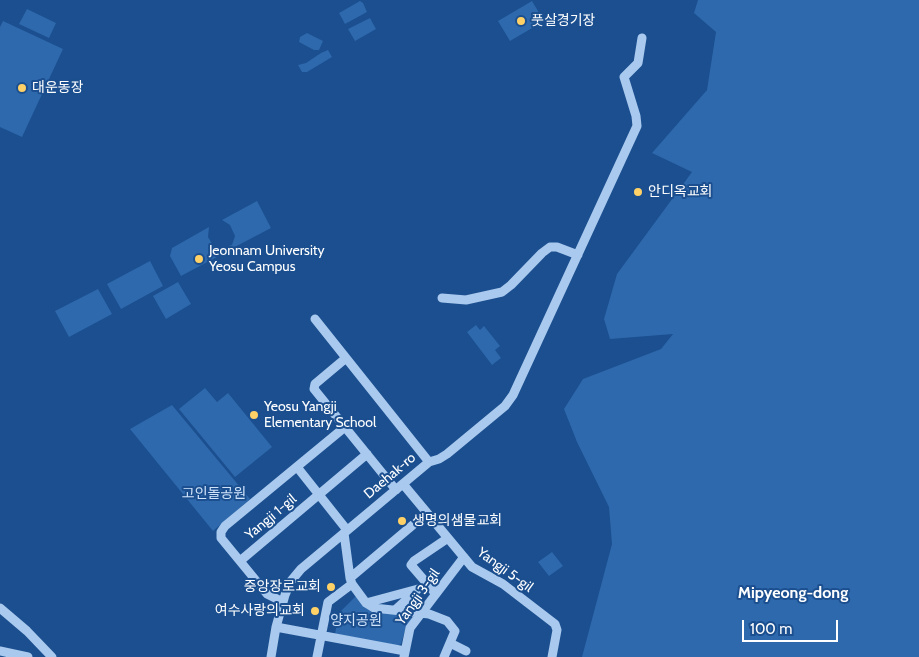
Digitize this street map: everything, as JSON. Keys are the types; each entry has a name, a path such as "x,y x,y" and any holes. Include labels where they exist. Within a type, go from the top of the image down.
{"street":[{"path":"430,462 447,454 510,401 518,385 636,128 637,119 624,77 638,62 642,38"},
{"path":"442,298 466,300 502,292 511,286 550,247 557,247 578,255"},
{"name":"Daehak-ro","path":"271,657 283,602 287,589 295,576 430,462 315,319"},
{"path":"346,358 315,384 314,388 367,454 400,487"},
{"name":"Yangji 1-gil","path":"283,602 267,594 220,535 222,530 345,427"},
{"name":"Yangji 1-gil","path":"240,561 367,454"},
{"name":"Yangji 1-gil","path":"297,467 346,532"},
{"name":"Yangji 5-gil","path":"400,487 427,513 474,568 503,584 555,624 557,630 552,657"},
{"path":"317,657 328,602 427,513"},
{"path":"346,532 351,581 366,603 374,608 440,617 448,622 455,631 444,657"},
{"path":"436,594 411,564 448,538"},
{"name":"Yangji 3-gil","path":"404,654 408,631 464,557"},
{"path":"395,610 425,582"},
{"path":"366,603 418,589"},
{"path":"0,608 27,631 52,657"},
{"path":"276,628 404,654"},
{"path":"450,643 466,651"},
{"path":"0,651 28,657"}],"green space":[{"path":"698,0 919,0 919,657 582,657 612,544 609,507 577,442 564,409 583,379 661,349 673,334 610,339 604,319 617,274 692,172 652,153 707,90 716,32 694,13"},
{"path":"360,1 367,12 345,24 339,13"},
{"name":"풋살경기장","path":"532,1 544,21 510,41 498,21"},
{"path":"27,9 56,23 49,38 19,24"},
{"path":"370,18 376,29 355,41 348,29"},
{"name":"대운동장","path":"3,21 63,49 22,137 0,127 0,27"},
{"path":"307,33 323,41 319,50 314,50 299,42 300,37"},
{"path":"328,50 332,57 307,72 302,72 298,65 306,63"},
{"path":"257,201 271,228 231,249 229,246 232,245 235,236 230,225 222,220"},
{"path":"209,227 208,237 214,247 223,250 226,248 228,251 181,276 170,256 172,248"},
{"path":"150,261 163,286 121,309 107,284"},
{"path":"178,282 191,304 166,319 153,296"},
{"path":"98,289 112,314 69,337 55,311"},
{"path":"476,325 480,330 484,326 500,346 495,350 501,358 492,365 467,332"},
{"path":"205,388 217,402 228,393 272,447 235,477 179,409"},
{"name":"고인돌공원","path":"172,405 250,499 213,531 130,429"},
{"path":"552,552 563,566 549,576 538,562"},
{"name":"양지공원","path":"357,595 413,619 406,627 401,644 397,646 335,634 339,613"}],"place":[{"name":"풋살경기장","path":"521,21"},
{"name":"대운동장","path":"22,88"},
{"name":"안디옥교회","path":"638,192"},
{"name":"Jeonnam University Yeosu Campus","path":"199,259"},
{"name":"Yeosu Yangji Elementary School","path":"254,415"},
{"name":"생명의샘물교회","path":"402,521"},
{"name":"중앙장로교회","path":"331,587"},
{"name":"여수사랑의교회","path":"315,611"}],"district":[{"name":"Mipyeong-dong","path":"793,593"}]}
